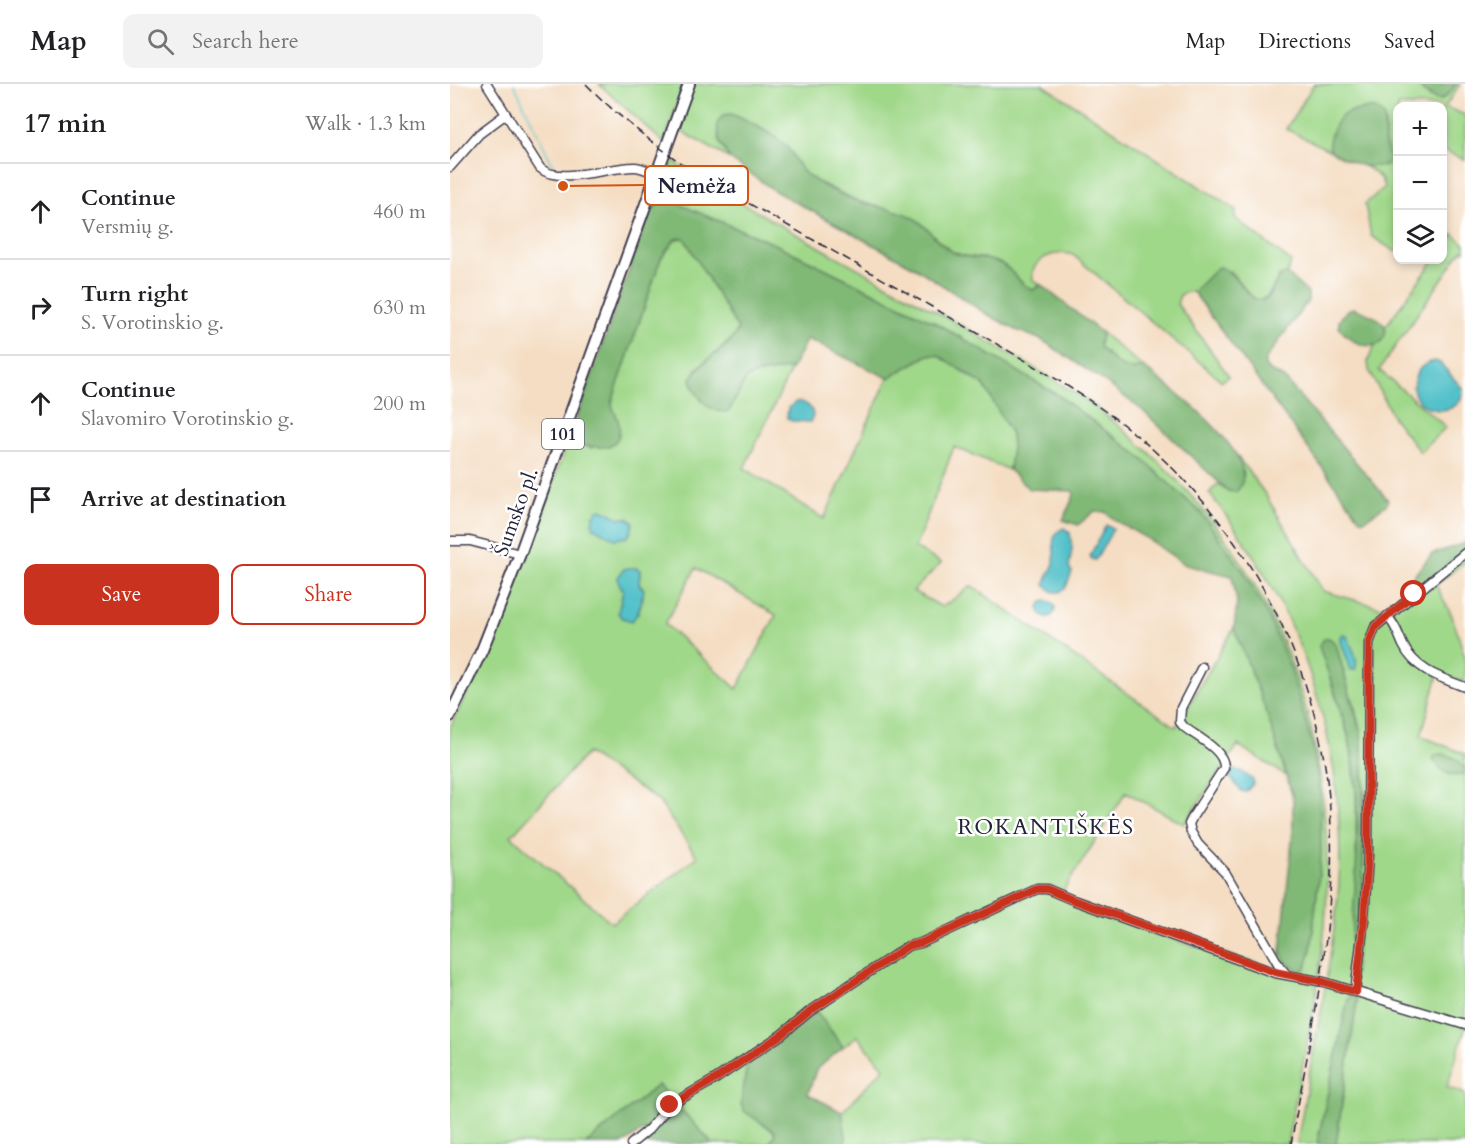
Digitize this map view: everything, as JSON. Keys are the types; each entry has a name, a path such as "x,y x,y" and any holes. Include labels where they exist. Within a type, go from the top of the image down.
{"main road":[{"name":"Šumsko pl.","path":"450,716 490,633 520,554 689,84"}],"street":[{"path":"487,84 540,168 546,173 559,176 632,167 657,174"},
{"path":"450,167 469,143 506,114"},
{"path":"450,541 471,541 520,554"},
{"path":"1356,992 1368,855 1369,643 1375,627 1465,553"},
{"path":"1387,616 1395,624 1409,654 1426,671 1465,687"},
{"path":"1202,667 1181,708 1180,722 1218,753 1224,762 1224,768 1193,816 1189,824 1191,832 1198,844 1225,872 1280,968 1287,975"},
{"path":"631,1144 648,1130 670,1105 781,1035 809,1012 908,946 921,943 1037,889 1047,889 1264,969 1324,982 1465,1025"}],"green space":[{"path":"599,84 684,84 664,143"},
{"path":"693,84 1042,84 1236,210 1235,218 1291,262 1287,274 1278,277 1272,290 1261,300 1249,294 1230,271 1196,289 1194,293 1190,291 1180,295 1177,304 1229,376 1222,381 1073,255 1059,253 1039,261 1035,266 1033,280 1041,285 1033,290 1026,288 1011,271 984,258 966,257 953,252 933,237 922,224 899,212 860,202 816,181 798,166 791,152 720,143 730,159 677,129"},
{"path":"1314,84 1418,84 1428,96 1443,100 1456,84 1460,84 1447,104 1447,102 1393,102 1393,250 1371,236 1365,204 1384,188 1380,178 1364,166 1383,166 1390,158 1385,143 1385,122 1368,108 1358,111 1329,146 1331,151 1286,129"},
{"path":"1418,84 1456,84 1446,97 1437,100 1423,91"},
{"path":"1447,108 1465,115 1465,160 1447,152"},
{"path":"1375,109 1384,116 1385,143 1390,158 1388,164 1362,165 1336,154 1329,146 1332,132 1342,116 1348,112"},
{"path":"731,114 775,137 789,150 804,172 825,187 860,202 906,214 918,220 947,249 965,256 1002,264 1024,285 1033,290 1041,285 1102,333 1100,348 1114,362 1130,369 1143,367 1211,424 1228,443 1239,461 1243,478 1236,492 1228,491 1142,410 1098,377 1042,340 1016,330 985,313 916,268 775,191 730,159 720,143 717,124 723,115"},
{"path":"668,158 749,207 1010,353 1085,400 1135,440 1180,484 1219,531 1252,581 1279,634 1300,689 1315,748 1324,808 1327,871 1324,939 1314,1008 1287,1144 844,1144 846,1138 842,1112 884,1068 857,1036 843,1047 817,1013 747,1065 741,1104 775,1133 770,1144 713,1144 658,1085 586,1144 450,1144 450,727 493,639 568,442 592,448 618,420 612,410 612,402 661,258 676,239 684,238 688,243 738,329 733,338 696,369 729,411 746,379 753,375 792,368 744,468 824,519 888,378 928,355 938,355 984,385 1011,434 1009,470 954,447 915,548 941,563 913,591 942,607 972,586 1176,727 1234,628 1252,669 1288,777 1238,745 1184,824 1126,792 1060,896 1181,942 1275,968 1281,951 1285,961 1292,968 1311,949 1321,855 1320,792 1269,618 1243,571 1201,513 1138,455 1056,394 936,323 779,246 671,201 665,200 650,211","holes":["593,516 620,518 633,522 631,533 594,528","696,568 776,615 737,689 665,624","640,571 639,584 643,587 643,598 638,613 623,597 623,591","587,753 658,800 697,857 612,923 511,836"]},
{"path":"665,200 779,246 936,323 1056,394 1138,455 1201,513 1243,571 1269,618 1290,667 1312,743 1320,792 1321,855 1311,949 1306,968 1302,971 1291,966 1284,959 1281,951 1293,830 1293,798 1266,711 1234,628 1237,602 1232,576 1186,565 1105,512 1095,511 1078,525 1063,520 1074,495 1073,491 1029,489 1009,470 1011,434 984,385 938,355 928,355 888,378 807,339 792,368 753,375 746,379 729,411 722,412 710,408 696,392 691,379 701,365 734,337 738,329 684,238 675,239 661,258 612,402 619,424 616,441 602,447 568,442 650,211"},
{"path":"1453,234 1465,244 1465,251 1462,250 1379,370 1446,427 1420,452 1394,419 1369,370 1368,361 1374,346 1382,338 1385,327 1431,264 1447,264 1447,242"},
{"path":"1218,267 1230,273 1257,300 1267,298 1278,278 1287,274 1308,293 1308,301 1265,360 1265,366 1285,379 1388,500 1387,504 1364,520 1360,519 1194,293"},
{"path":"1353,308 1374,316 1384,325 1386,330 1379,344 1367,346 1362,344 1339,328 1339,321 1347,310"},
{"path":"1102,333 1143,367 1130,369 1114,362 1100,348"},
{"path":"1235,453 1265,494 1323,591 1390,610 1413,591 1412,582 1419,584 1465,551 1465,562 1436,585 1452,616 1465,657 1465,682 1438,675 1421,736 1465,754 1465,769 1453,757 1435,755 1464,774 1465,771 1465,1029 1447,1087 1465,1094 1465,1144 1336,1144 1357,1001 1355,996 1351,996 1348,999 1317,1144 1297,1144 1325,990 1339,884 1339,830 1335,777 1325,726 1311,676 1292,628 1241,536 1209,493 1218,484 1228,491 1244,475","holes":["1328,672 1353,699 1361,733 1365,800 1363,881 1356,855 1356,790 1349,739"]},
{"path":"1465,543 1465,551 1424,583 1412,582 1411,579 1432,554"},
{"path":"1325,638 1329,638 1336,644 1361,734 1363,881 1354,978 1350,975 1349,969 1357,853 1354,766 1346,727 1319,646"},
{"path":"1435,755 1453,757 1460,763 1465,769 1464,774 1455,775 1442,770 1433,759"},
{"path":"1355,996 1357,1001 1336,1144 1317,1144 1348,999"},
{"path":"817,1012 843,1047 816,1070 808,1094 842,1112 846,1138 844,1144 768,1144 775,1132 744,1111 741,1104 747,1065"},
{"path":"658,1085 713,1144 645,1144 644,1129 623,1144 586,1144"}],"water":[{"path":"1435,361 1440,363 1463,389 1460,400 1453,407 1443,410 1433,409 1423,404 1416,397 1413,386 1420,368 1426,363"},
{"path":"796,402 810,407 813,416 810,422 792,421 787,418 788,408"},
{"path":"601,509 620,518 628,518 633,522 628,537 615,539 594,528 592,522 597,510"},
{"path":"1106,525 1113,529 1098,556 1095,560 1092,559 1090,556"},
{"path":"1064,528 1070,533 1072,549 1069,567 1072,572 1066,587 1060,592 1053,592 1045,585 1054,562 1054,539"},
{"path":"637,568 640,571 639,584 644,590 638,613 632,621 622,618 618,613 623,591 617,579 624,569"},
{"path":"1044,601 1050,601 1055,609 1053,615 1044,617 1039,612 1039,606"},
{"path":"1343,634 1347,636 1354,653 1355,670 1351,670 1340,639"},
{"path":"1234,770 1241,771 1253,780 1253,784 1246,792 1241,791 1230,777"}],"waterway":[{"path":"514,84 555,170"},
{"path":"560,181 563,186"}],"railway":[{"path":"586,84 623,118 689,169 1030,364 1102,409 1169,465 1208,508 1243,555 1272,605 1296,659 1314,714 1326,771 1331,829 1331,869 1325,948 1291,1144"}],"place":[{"name":"Nemėža","path":"563,186"}],"district":[{"name":"ROKANTIŠKĖS","path":"1046,827"}],"route":[{"path":"670,1105 714,1080 781,1035 809,1012 908,946 921,943 1037,889 1047,889 1275,972 1324,982 1356,992 1368,855 1369,643 1375,627 1414,594"}]}
